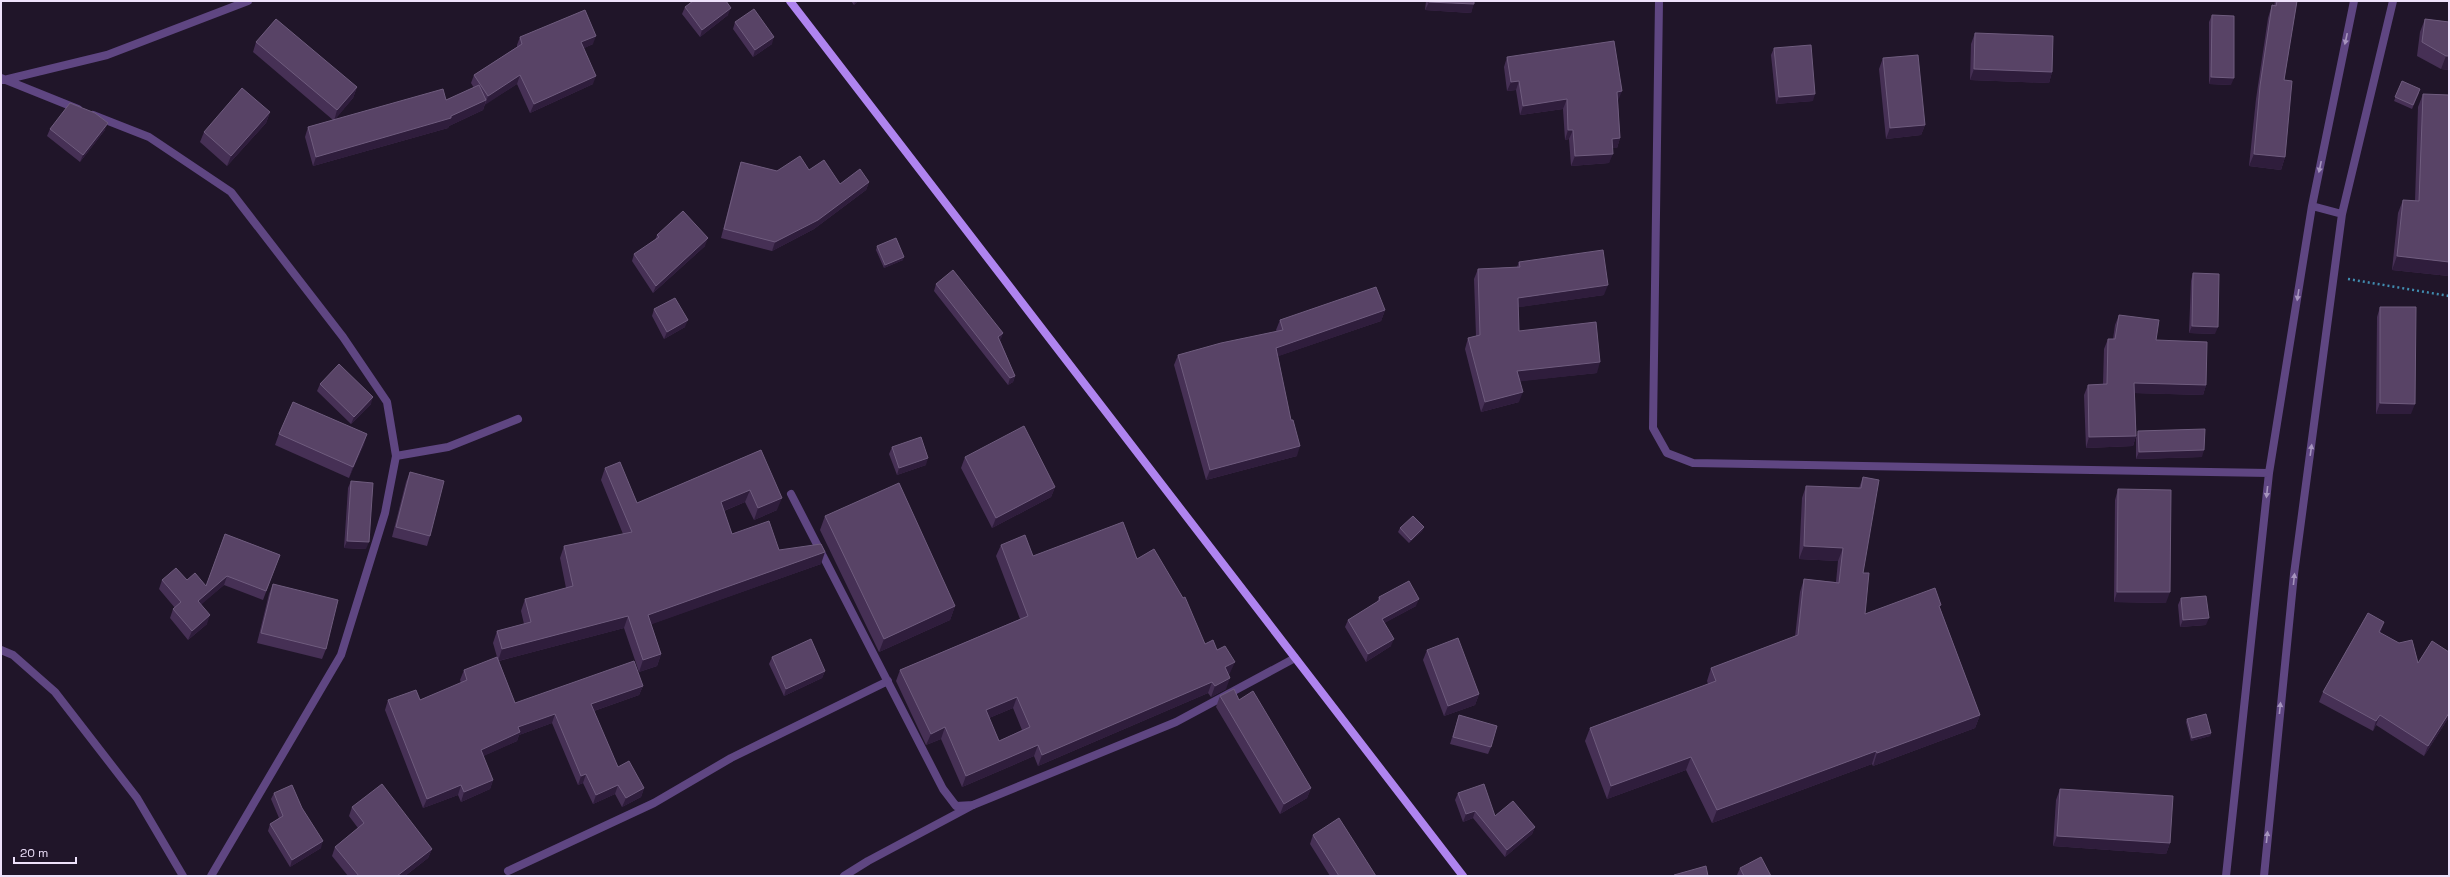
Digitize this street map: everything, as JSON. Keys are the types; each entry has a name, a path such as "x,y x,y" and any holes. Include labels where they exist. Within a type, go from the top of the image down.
{"main road":[{"path":"790,1 1463,876"}],"street":[{"path":"2,80 107,55 248,1"},
{"path":"1659,1 1653,428 1667,453 1693,463 2269,473"},
{"path":"2226,876 2269,473 2312,206 2354,1"},
{"path":"2264,876 2294,574 2335,277 2342,214 2393,1"},
{"path":"2,80 149,137 231,192 343,337 387,402 396,456 385,513 341,655 211,876"},
{"path":"2312,206 2342,214"},
{"path":"396,456 448,447 518,419"},
{"path":"791,494 943,789 956,806 973,805"},
{"path":"1,650 13,655 55,692 137,798 183,876"},
{"path":"844,876 868,861 973,805 1176,722 1295,658"},
{"path":"508,871 654,802 731,758 888,681"}],"path":[{"path":"2335,277 2449,296"}],"building":[{"path":"693,1 726,1 731,8 702,30 685,7"},
{"path":"1474,1 1474,4 1429,2"},
{"path":"2277,1 2297,1 2284,80 2292,81 2285,157 2254,154 2260,86 2272,5 2276,6"},
{"path":"754,9 774,37 755,50 735,22"},
{"path":"585,10 596,36 581,42 596,76 534,104 520,75 488,96 474,75 522,44 520,37"},
{"path":"2212,15 2234,16 2234,78 2211,77"},
{"path":"276,19 357,87 337,110 256,42"},
{"path":"2425,19 2449,22 2449,56 2446,56 2422,42"},
{"path":"1975,33 2053,36 2052,72 1974,69"},
{"path":"1614,41 1622,91 1617,92 1620,138 1612,139 1613,154 1575,156 1573,130 1568,130 1567,99 1523,106 1519,81 1511,82 1507,57"},
{"path":"1811,45 1815,94 1779,97 1774,48"},
{"path":"1918,55 1925,125 1890,128 1883,58"},
{"path":"2402,81 2420,89 2413,105 2395,97"},
{"path":"479,85 486,100 451,116 451,118 316,157 308,127 443,89 446,100"},
{"path":"242,88 270,112 231,156 204,132"},
{"path":"2423,94 2449,95 2449,262 2397,256 2403,200 2419,201"},
{"path":"70,103 95,113 108,123 83,155 50,129"},
{"path":"800,156 809,170 824,160 840,184 860,169 869,182 818,220 775,242 724,229 741,162 777,171"},
{"path":"683,211 708,238 656,286 634,254 659,237 657,235"},
{"path":"896,238 904,257 885,265 877,246"},
{"path":"1603,250 1608,285 1518,298 1519,331 1596,322 1600,362 1517,371 1523,392 1485,402 1468,338 1480,335 1478,269 1520,267 1519,262"},
{"path":"953,270 1003,333 998,337 1015,376 1010,378 936,284"},
{"path":"2193,273 2219,274 2218,327 2192,326"},
{"path":"1376,287 1385,310 1276,348 1291,420 1293,420 1300,446 1210,470 1178,355 1221,343 1283,330 1280,320"},
{"path":"675,298 688,320 667,332 654,309"},
{"path":"2380,307 2416,307 2415,404 2380,403"},
{"path":"2119,315 2159,320 2156,340 2207,342 2206,385 2134,383 2136,436 2089,437 2088,385 2107,384 2108,339 2115,339"},
{"path":"339,364 373,397 354,417 320,384"},
{"path":"293,402 367,434 353,467 279,434"},
{"path":"1024,426 1055,487 996,518 965,457"},
{"path":"2205,429 2204,450 2139,452 2138,431"},
{"path":"921,437 928,458 899,468 892,447"},
{"path":"761,450 782,498 758,508 750,490 721,502 732,534 769,521 779,550 821,544 825,552 648,615 661,654 643,660 628,616 502,649 497,631 531,622 525,599 573,586 564,546 632,532 605,468 620,462 637,503"},
{"path":"410,472 444,481 430,536 396,527"},
{"path":"1863,477 1879,480 1863,573 1869,573 1865,614 1935,588 1941,605 1939,606 1980,715 1877,753 1876,751 1717,810 1691,757 1611,786 1590,728 1716,681 1711,668 1798,635 1804,579 1839,583 1843,548 1804,546 1806,486 1861,488"},
{"path":"351,481 373,483 369,542 347,541"},
{"path":"899,483 955,606 884,639 825,516"},
{"path":"2118,489 2171,490 2170,592 2117,592"},
{"path":"1413,516 1424,527 1411,540 1400,528"},
{"path":"1123,522 1137,559 1154,549 1183,598 1185,597 1205,644 1213,640 1217,650 1225,646 1235,662 1225,667 1230,678 1215,686 1212,682 1042,755 1038,745 966,776 945,727 931,734 900,670 1028,616 1001,545 1025,535 1033,556","holes":["1017,697 1030,727 999,741 986,710"]},
{"path":"225,534 280,555 266,591 227,576 198,601 210,615 192,631 173,609 181,602 162,580 176,568 187,580 195,573 206,586"},
{"path":"1409,581 1419,599 1382,619 1394,639 1368,654 1348,620 1380,600 1379,597"},
{"path":"273,584 338,600 326,649 261,633"},
{"path":"2206,596 2209,618 2183,620 2181,598"},
{"path":"2368,613 2384,622 2379,632 2399,643 2412,640 2418,663 2432,641 2449,652 2449,713 2428,746 2380,715 2376,721 2323,692"},
{"path":"1458,638 1479,694 1448,706 1427,650"},
{"path":"811,639 825,671 786,689 772,657"},
{"path":"497,657 515,703 634,661 643,686 591,704 618,767 629,761 644,788 626,798 618,785 596,795 586,774 581,776 555,714 518,727 520,732 481,750 493,780 464,792 461,785 427,799 388,700 416,690 420,700 467,680 464,670"},
{"path":"1234,689 1239,700 1253,691 1311,788 1284,804 1220,696"},
{"path":"2206,714 2211,733 2192,738 2187,719"},
{"path":"1459,715 1497,726 1491,747 1453,737"},
{"path":"382,784 432,849 397,876 359,876 335,847 364,823 352,807"},
{"path":"1484,784 1495,816 1513,801 1535,827 1507,850 1475,811 1466,814 1458,793"},
{"path":"292,785 302,808 323,841 292,860 270,824 283,816 274,793"},
{"path":"2060,789 2173,796 2170,843 2057,836"},
{"path":"1339,818 1376,876 1339,876 1313,835"},
{"path":"1761,857 1771,876 1744,876 1740,868"},
{"path":"1706,866 1708,876 1674,876 1674,875"}]}
